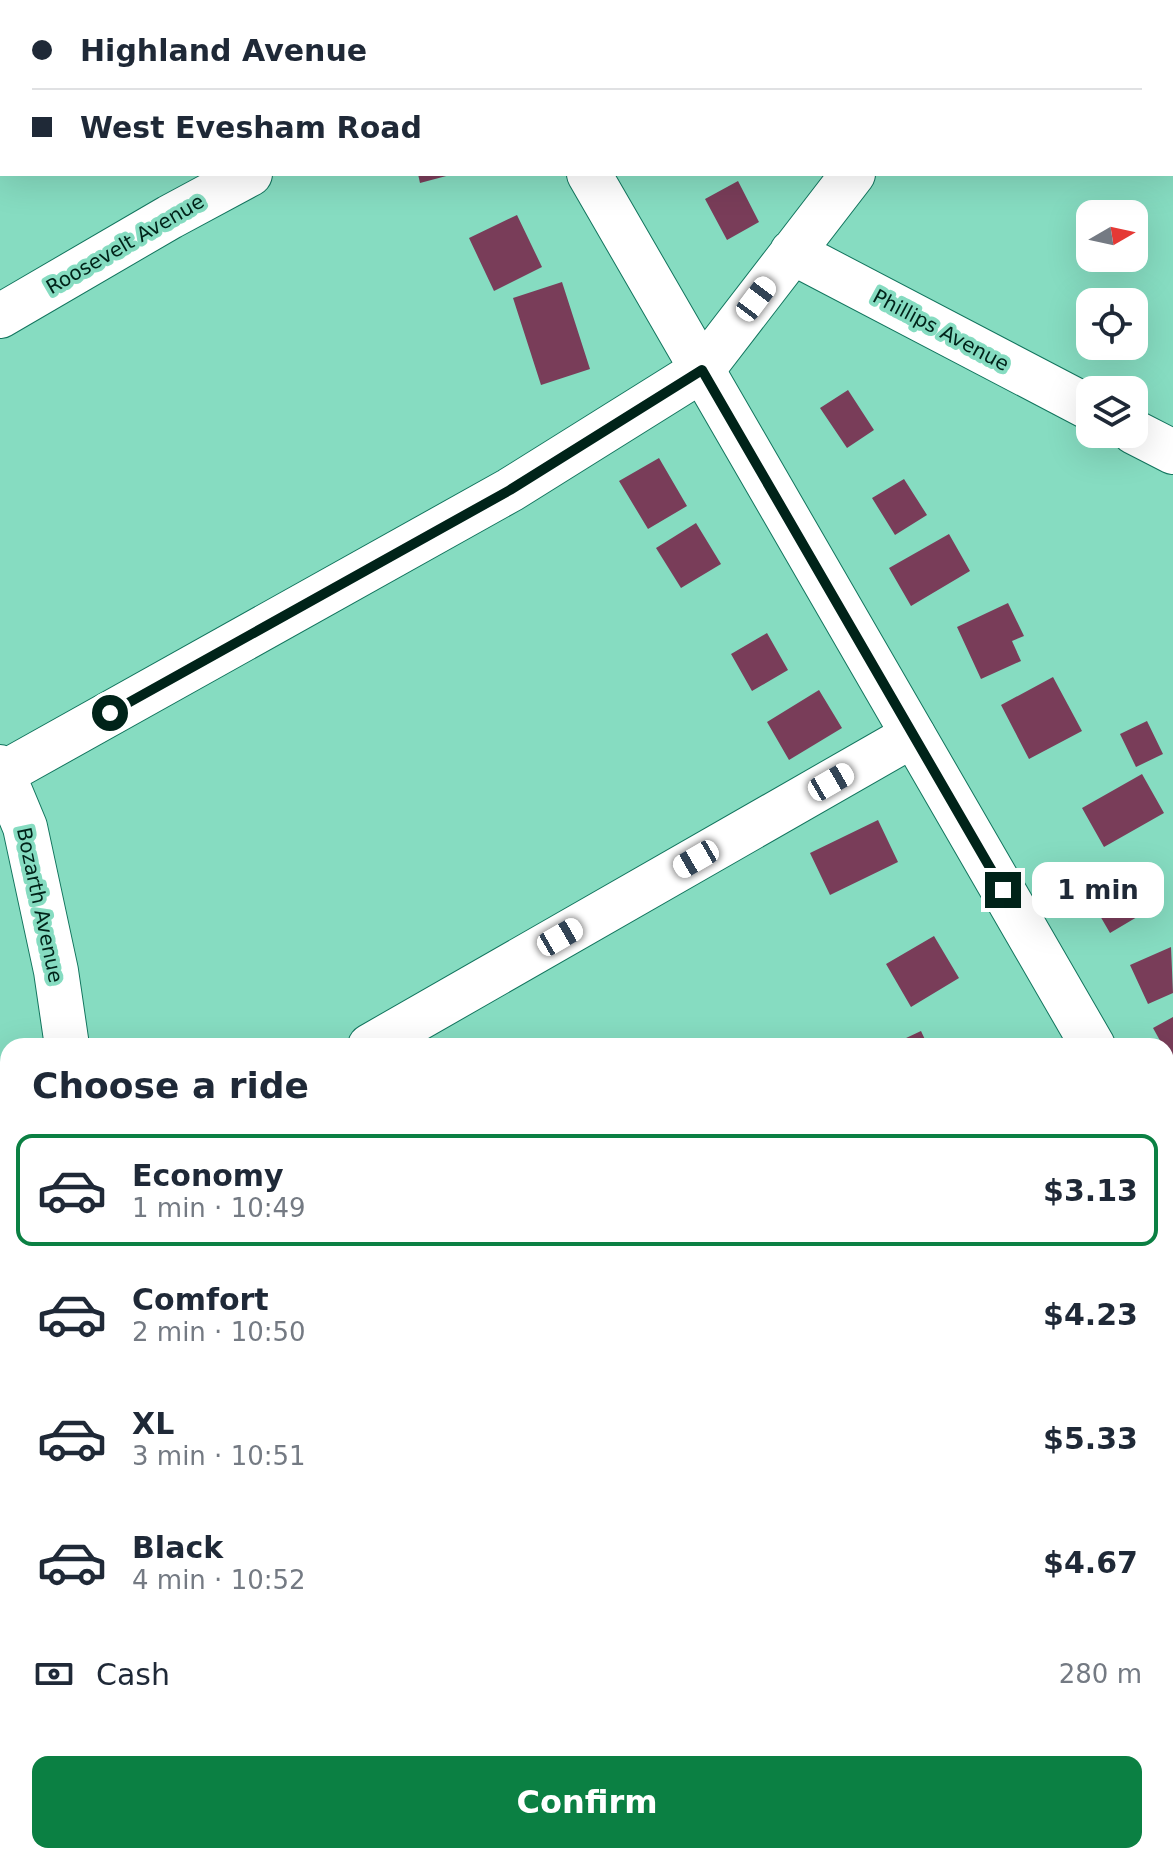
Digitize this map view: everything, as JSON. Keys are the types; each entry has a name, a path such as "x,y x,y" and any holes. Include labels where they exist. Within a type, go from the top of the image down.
{"street":[{"name":"Roosevelt Avenue","path":"0,316 246,176"},
{"path":"590,176 1088,1038"},
{"path":"1,772 510,490 702,370 851,176"},
{"name":"Phillips Avenue","path":"792,252 1076,401"},
{"path":"1148,439 1173,452"},
{"path":"384,1038 913,735"},
{"name":"Bozarth Avenue","path":"1,772 25,827 56,971 66,1038"}],"building":[{"path":"418,176 446,176 420,183"},
{"path":"738,181 759,222 727,240 705,199"},
{"path":"517,215 542,267 494,291 469,238"},
{"path":"562,282 590,369 541,385 513,298"},
{"path":"848,390 874,430 847,448 820,408"},
{"path":"659,458 687,506 648,529 619,481"},
{"path":"904,479 927,515 895,535 872,498"},
{"path":"696,523 721,564 681,588 656,548"},
{"path":"949,534 970,571 911,606 889,568"},
{"path":"1008,603 1024,636 1012,641 1021,661 981,679 957,627"},
{"path":"767,633 788,670 752,691 731,654"},
{"path":"1053,677 1082,731 1029,759 1001,705"},
{"path":"819,690 842,728 789,760 767,722"},
{"path":"1147,721 1163,754 1136,767 1120,734"},
{"path":"1142,774 1164,813 1104,847 1082,808"},
{"path":"878,820 898,862 830,895 810,853"},
{"path":"1121,869 1129,883 1142,875 1159,904 1110,933 1085,890"},
{"path":"934,936 959,978 911,1007 886,964"},
{"path":"1171,947 1173,993 1148,1004 1130,965"},
{"path":"1173,1017 1173,1038 1159,1038 1153,1028"},
{"path":"921,1031 924,1038 906,1038"}],"route":[{"path":"110,713 510,490 702,370 1003,890"}]}
